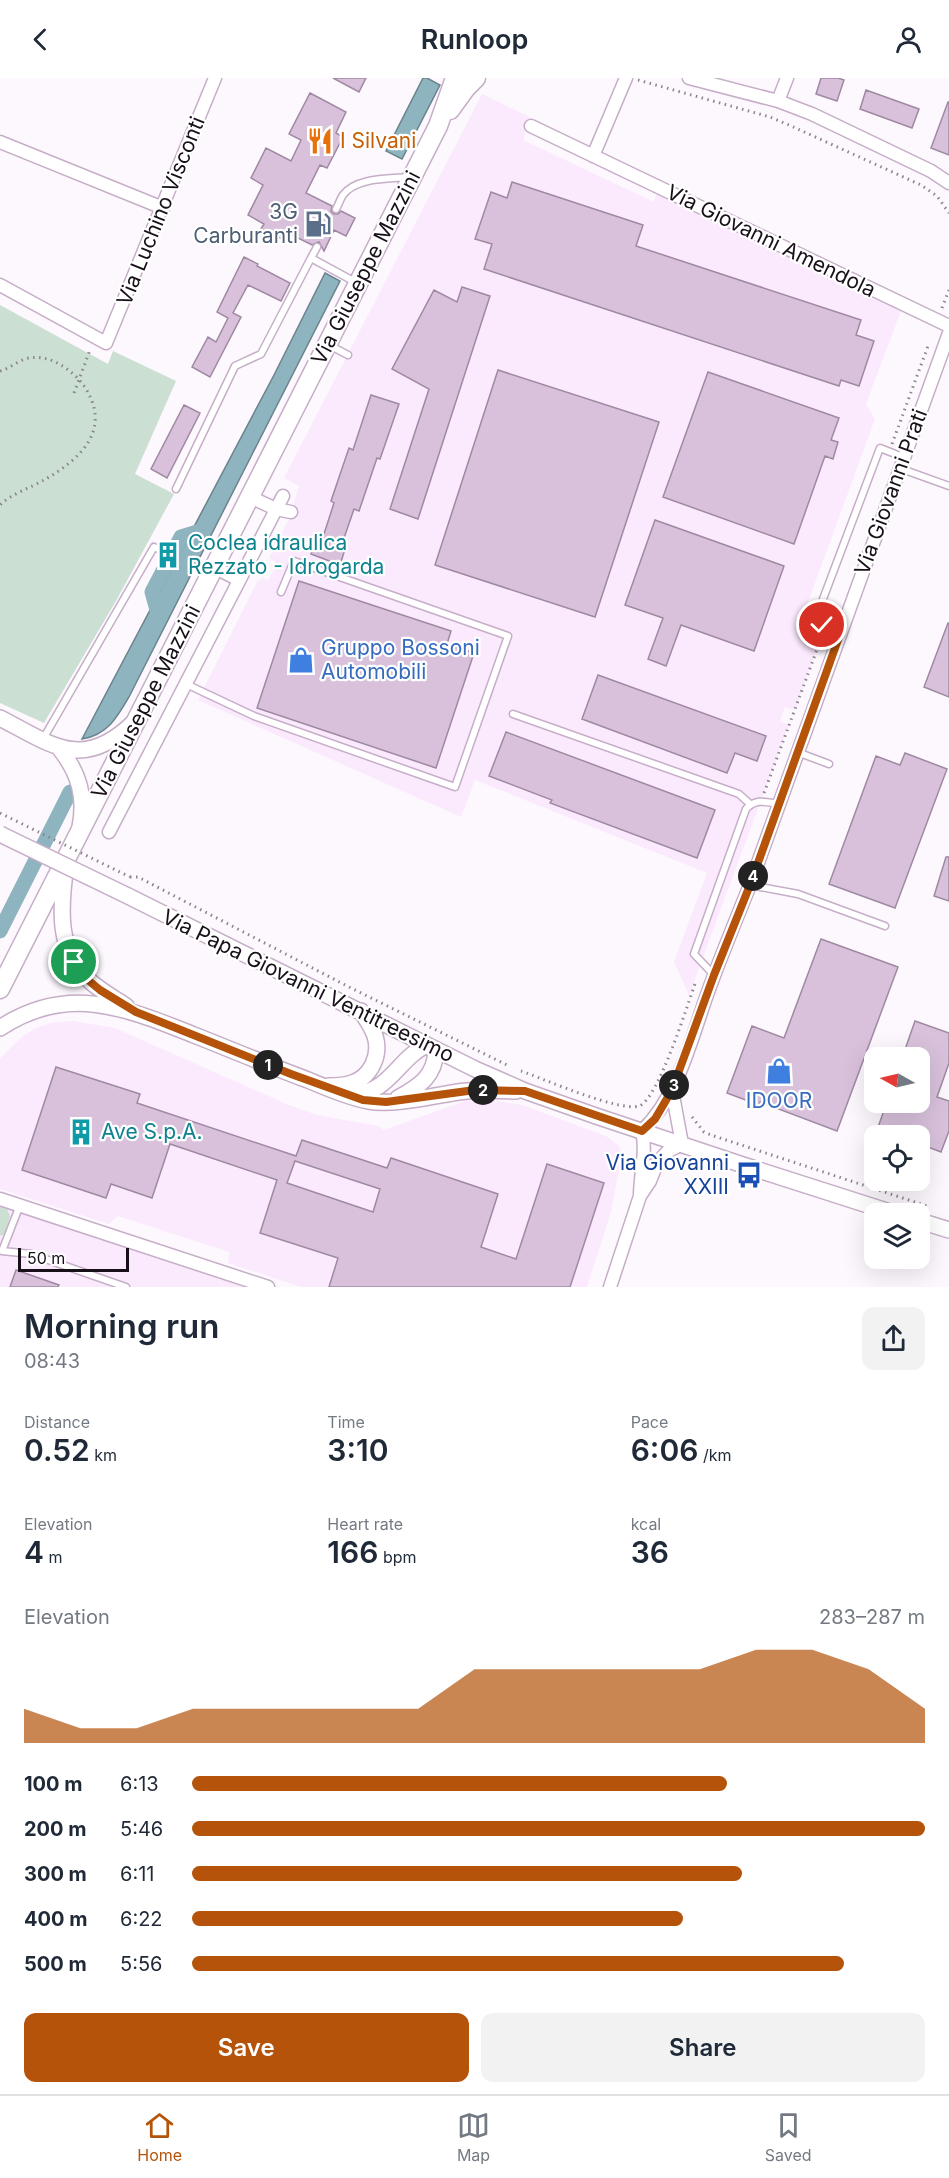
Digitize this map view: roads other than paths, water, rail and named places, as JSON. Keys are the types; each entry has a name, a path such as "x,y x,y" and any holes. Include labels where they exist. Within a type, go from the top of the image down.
{"main road":[{"name":"Via Giuseppe Mazzini","path":"0,989 438,126 455,78"},
{"name":"Via Giuseppe Mazzini","path":"438,126 476,78"}],"street":[{"name":"Via Luchino Visconti","path":"0,285 101,340 163,208 215,78"},
{"path":"593,156 628,78"},
{"path":"689,78 778,101 812,114 920,166 949,183"},
{"path":"778,101 787,78"},
{"name":"Via Giovanni Amendola","path":"531,126 949,326"},
{"path":"0,142 163,208"},
{"name":"Via Giovanni Prati","path":"642,1131 655,1119 672,1090 750,885 949,333"},
{"path":"109,832 283,496"},
{"path":"250,497 276,509 291,512"},
{"path":"214,567 239,580"},
{"path":"0,718 60,749 77,751 109,742 136,720"},
{"path":"60,749 71,763 82,796 79,833"},
{"name":"Via Papa Giovanni Ventitreesimo","path":"0,834 525,1091 864,1204"},
{"path":"68,854 61,911 62,926 70,954 88,980 136,1012"},
{"path":"0,1028 27,1014 62,1004 89,1003 136,1012 324,1087 371,1102 475,1090 525,1091"},
{"path":"324,1087 352,1084 373,1065 377,1047 376,1038 361,1011"},
{"path":"346,1094 357,1095 378,1088 387,1082 410,1054 432,1047 434,1066 426,1080 413,1090 393,1100"},
{"path":"610,1287 640,1196 650,1181 657,1163 667,1152 682,1144 672,1090"},
{"path":"640,1196 645,1144 642,1131"},
{"path":"0,1199 268,1287"},
{"path":"930,1224 949,1230"}],"lane":[{"path":"336,208 343,195 356,186 412,177"},
{"path":"176,489 235,366 261,354 316,247"},
{"path":"311,258 359,284"},
{"path":"328,344 348,355"},
{"path":"839,637 822,625 818,618 823,599 880,448 901,463 949,486"},
{"path":"43,740 154,547 163,551"},
{"path":"186,683 265,720 455,787 508,636 294,561 281,592"},
{"path":"233,706 237,699"},
{"path":"513,714 739,794 750,804"},
{"path":"797,752 829,764"},
{"path":"714,975 694,954 746,808 762,800 778,804"},
{"path":"750,885 798,894 885,926"},
{"path":"20,1206 2,1251 32,1254 126,1287"}],"water":[{"path":"423,78 440,85 402,159 386,151"},
{"path":"325,273 340,281 130,695 105,729 82,739 274,375"}],"waterway":[{"path":"159,617 152,592 181,537 204,530"},
{"path":"0,931 70,792"}],"place":[{"name":"I Silvani","path":"320,141"},
{"name":"3G Carburanti","path":"318,224"},
{"name":"Coclea idraulica Rezzato - Idrogarda","path":"168,555"},
{"name":"Gruppo Bossoni Automobili","path":"301,660"},
{"name":"IDOOR","path":"779,1071"},
{"name":"Ave S.p.A.","path":"81,1132"},
{"name":"Via Giovanni XXIII","path":"749,1175"}]}
